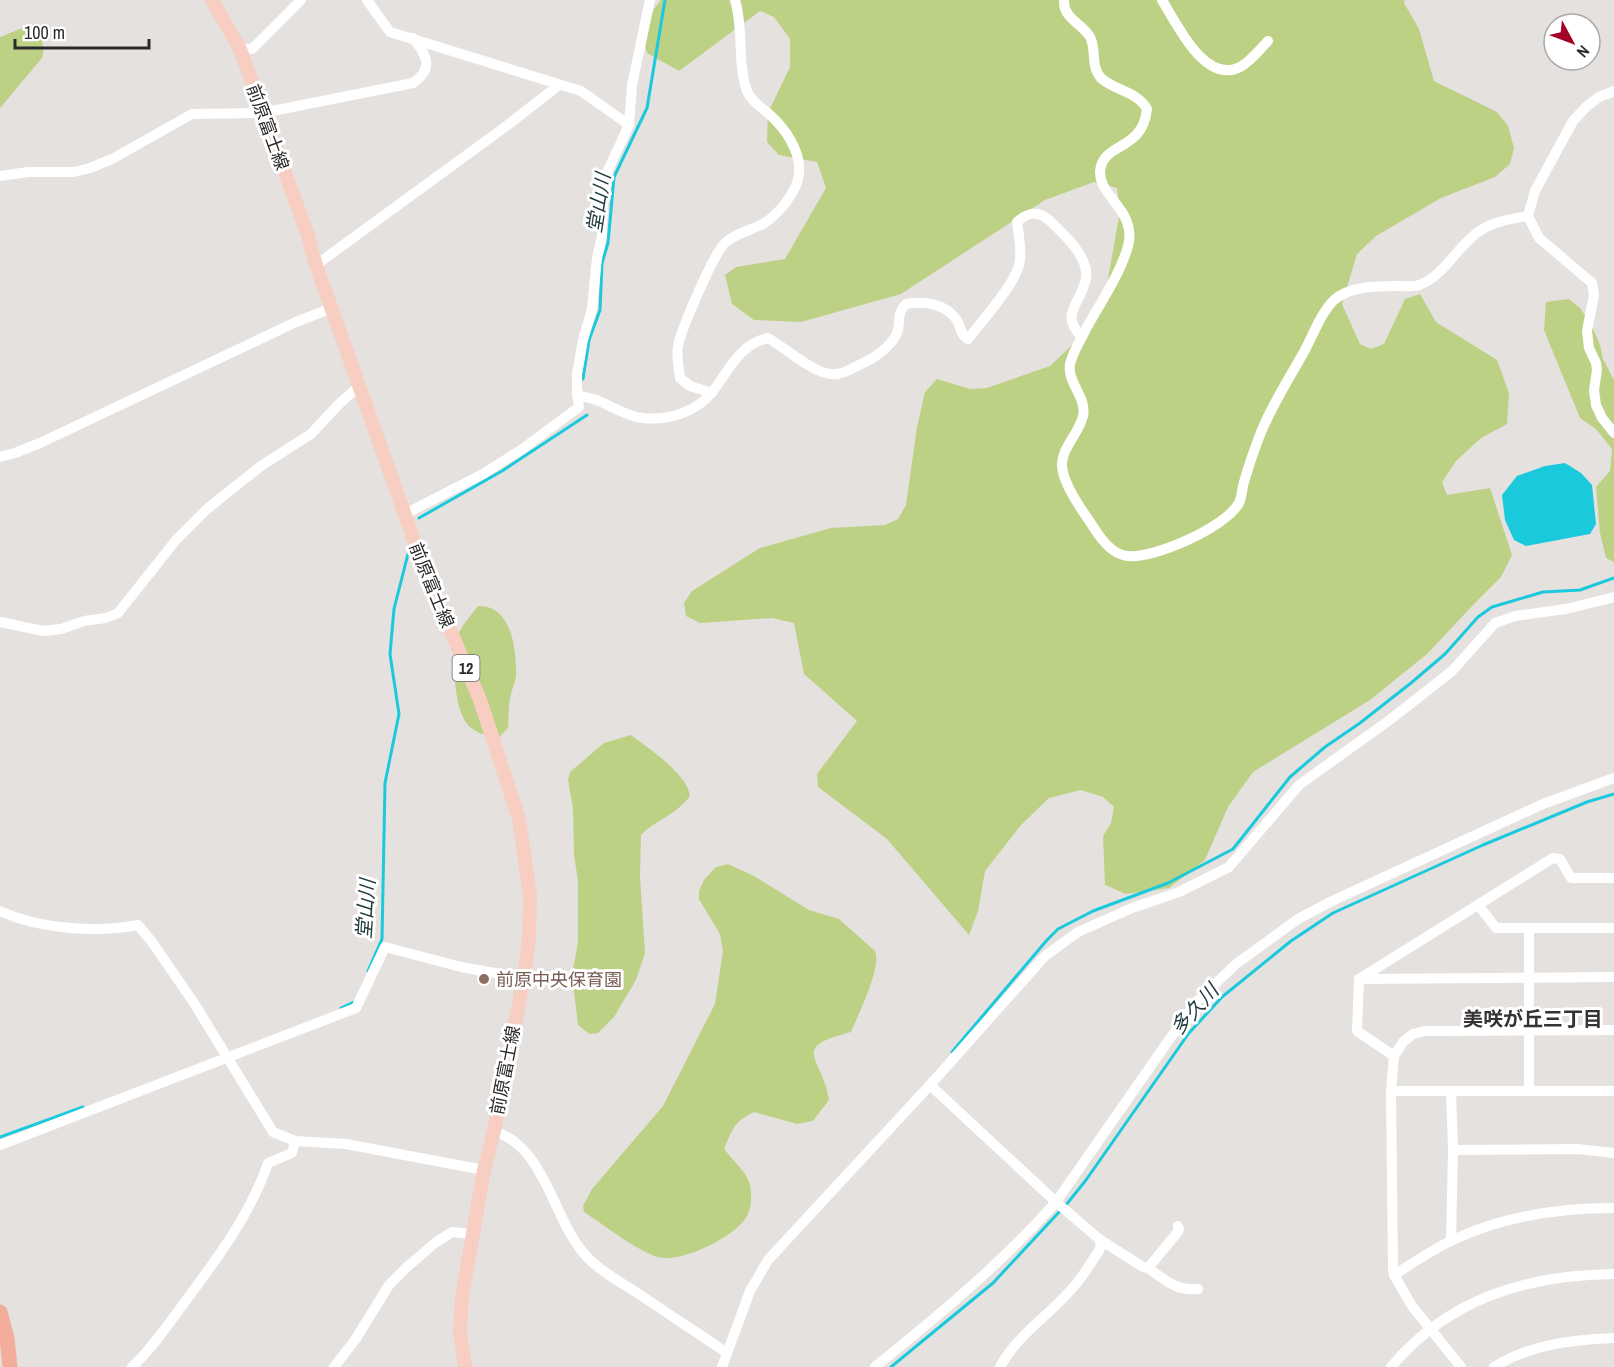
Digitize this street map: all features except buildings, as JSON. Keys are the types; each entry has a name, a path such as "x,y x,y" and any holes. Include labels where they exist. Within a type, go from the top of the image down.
{"highway":[{"path":"0,1312 7,1338 10,1367"}],"main road":[{"name":"前原富士線","path":"212,0 240,49 425,571 480,700 519,819 530,895 529,936 524,978 494,1131 484,1170 462,1297 460,1331 465,1367"}],"street":[{"path":"240,49 252,49 301,0"},
{"path":"367,0 390,32 581,91 629,125"},
{"path":"405,514 483,474 579,408 576,395 583,340 592,309 597,258 602,236 601,208 608,170 629,125 632,85 650,0"},
{"path":"712,393 690,386 680,378 678,346 714,258 726,242 765,223 777,212 794,190 799,175 798,160 786,132 771,115 752,100 747,91 743,72 740,14 735,0"},
{"path":"1064,0 1065,10 1072,21 1089,36 1096,69 1101,77 1143,102 1147,110 1142,130 1136,137 1111,153 1101,167 1100,179 1126,218 1129,227 1128,243 1122,261 1075,350 1070,376 1084,404 1084,413 1062,464 1063,475 1088,519 1103,540 1113,550 1125,556 1147,556 1175,546 1226,516 1238,503 1270,409 1333,301 1345,292 1359,289 1418,285 1432,277 1479,231 1499,222 1528,216"},
{"path":"1162,0 1198,55 1214,68 1226,71 1242,66 1268,41"},
{"path":"0,176 28,172 74,172 90,168 112,159 192,114 262,113 414,83 423,73 426,60 425,53 413,38"},
{"path":"316,265 560,85"},
{"path":"1614,91 1599,97 1573,121 1535,191 1528,216 1539,238 1592,283 1593,302 1587,331 1588,348 1597,370 1594,390 1596,405 1602,418 1614,433"},
{"path":"576,395 597,400 620,412 642,418 666,418 689,411 712,393 731,363 745,349 758,340 768,338 802,361 823,372 836,374 872,359 891,343 897,335 898,316 906,304 918,302 933,304 947,310 956,318 964,337 968,339 1008,287 1017,271 1020,261 1017,222 1026,214 1035,213 1046,217 1068,237 1082,258 1086,277 1070,319 1073,328 1082,337"},
{"path":"0,457 40,443 296,322 332,308"},
{"path":"0,622 43,631 106,618 118,613 176,540 207,509 261,466 311,434 359,386"},
{"path":"722,1367 750,1291 768,1260 930,1085 1045,956 1078,932 1132,908 1179,892 1229,867 1299,785 1391,719 1452,671 1496,624 1515,616 1566,609 1614,597"},
{"path":"875,1367 976,1284 1014,1249 1057,1203 1194,1004 1236,964 1298,919 1332,901 1543,804 1614,778"},
{"path":"1359,979 1553,858 1560,859 1571,878 1614,878"},
{"path":"1479,906 1496,928 1614,928"},
{"path":"0,911 55,927 121,928 138,925 170,968 273,1132 295,1141 346,1144 484,1170"},
{"path":"1529,928 1529,1090"},
{"path":"0,1145 224,1055 356,1008 385,947 461,967 524,978"},
{"path":"1359,979 1614,977"},
{"path":"1359,979 1357,1031 1394,1056"},
{"path":"1461,1367 1412,1305 1394,1275 1391,1091 1394,1056 1403,1042 1413,1034 1425,1031 1614,1030"},
{"path":"930,1085 1057,1203 1100,1239 1177,1287 1184,1290 1198,1289"},
{"path":"1391,1091 1614,1091"},
{"path":"1451,1091 1453,1150 1451,1241"},
{"path":"494,1131 506,1135 521,1146 539,1173 573,1237 587,1256 613,1277 727,1353"},
{"path":"132,1367 157,1339 224,1248 255,1195 268,1163 292,1153 295,1141"},
{"path":"1453,1150 1577,1149 1614,1153"},
{"path":"1394,1275 1451,1241 1498,1221 1578,1208 1614,1208"},
{"path":"1148,1268 1177,1233 1178,1226"},
{"path":"334,1367 355,1340 389,1285 407,1267 452,1232 472,1234"},
{"path":"1000,1367 1022,1337 1074,1287 1099,1251 1100,1239"},
{"path":"1391,1367 1402,1354 1431,1329 1460,1309 1515,1286 1547,1279 1614,1274"},
{"path":"1494,1367 1509,1358 1553,1343 1614,1338"}],"green space":[{"path":"661,0 1405,0 1404,3 1419,29 1434,81 1497,112 1508,126 1514,148 1510,164 1495,177 1441,198 1376,236 1357,254 1342,304 1360,344 1371,349 1384,344 1405,299 1420,294 1436,322 1497,360 1509,393 1507,424 1481,438 1456,461 1442,482 1447,495 1490,488 1512,555 1501,577 1427,654 1370,700 1253,772 1228,807 1205,860 1169,888 1126,894 1105,885 1103,836 1111,823 1114,807 1103,797 1081,790 1049,798 1021,825 985,871 978,911 969,935 887,839 818,787 817,774 857,721 804,674 794,623 772,618 700,623 686,616 684,603 692,591 760,548 831,528 885,525 898,519 906,505 917,427 925,392 937,379 970,389 987,388 1050,366 1085,333 1105,296 1120,211 1117,188 1094,182 1045,200 901,294 801,322 754,320 732,304 725,275 736,267 785,259 826,188 817,162 779,155 767,142 768,113 790,67 790,39 774,17 760,11 679,71 647,53 640,27"},
{"path":"25,27 35,31 41,38 42,58 0,108 0,37"},
{"path":"1569,299 1580,308 1592,326 1603,359 1614,380 1614,562 1606,558 1600,533 1596,487 1610,471 1612,449 1596,429 1580,418 1544,330 1546,302"},
{"path":"478,606 498,612 505,620 515,651 516,675 509,702 508,728 497,739 471,728 465,721 460,710 455,683 455,655 459,633"},
{"path":"631,735 675,770 687,787 690,796 678,808 641,835 640,876 645,953 636,980 614,1017 598,1033 589,1034 578,1025 572,975 578,942 578,881 574,855 573,808 568,780 570,772 604,743"},
{"path":"728,864 754,876 809,910 839,919 875,951 875,968 851,1032 820,1043 815,1049 814,1056 826,1085 829,1100 813,1121 797,1124 754,1112 742,1119 732,1131 724,1149 745,1174 751,1190 750,1207 743,1222 724,1238 711,1245 686,1255 664,1258 646,1252 624,1239 584,1212 583,1206 592,1189 663,1106 715,1004 723,951 720,934 699,899 699,891 704,880 716,867"}],"water":[{"path":"1565,463 1581,473 1592,485 1596,524 1590,534 1526,546 1514,540 1505,520 1502,495 1517,476 1545,466"}],"waterway":[{"name":"堂山川","path":"583,379 589,340 600,310 602,263 608,243 614,177 647,108 665,0"},
{"name":"堂山川","path":"419,518 502,471 587,415"},
{"name":"堂山川","path":"368,971 382,939 385,783 399,714 390,654 394,609 410,546"},
{"path":"952,1052 1058,929 1093,911 1168,883 1233,849 1290,777 1325,747 1411,683 1445,654 1478,617 1492,607 1543,592 1580,590 1614,578"},
{"name":"多久川","path":"1066,1205 1189,1033 1222,997 1291,941 1333,913 1483,845 1587,802 1614,794"},
{"name":"堂山川","path":"341,1008 354,1002"},
{"name":"堂山川","path":"0,1137 83,1107"},
{"name":"多久川","path":"891,1367 993,1283 1061,1210"}],"place":[{"name":"前原中央保育園","path":"484,979"}],"district":[{"name":"美咲が丘三丁目","path":"1533,1018"}]}
